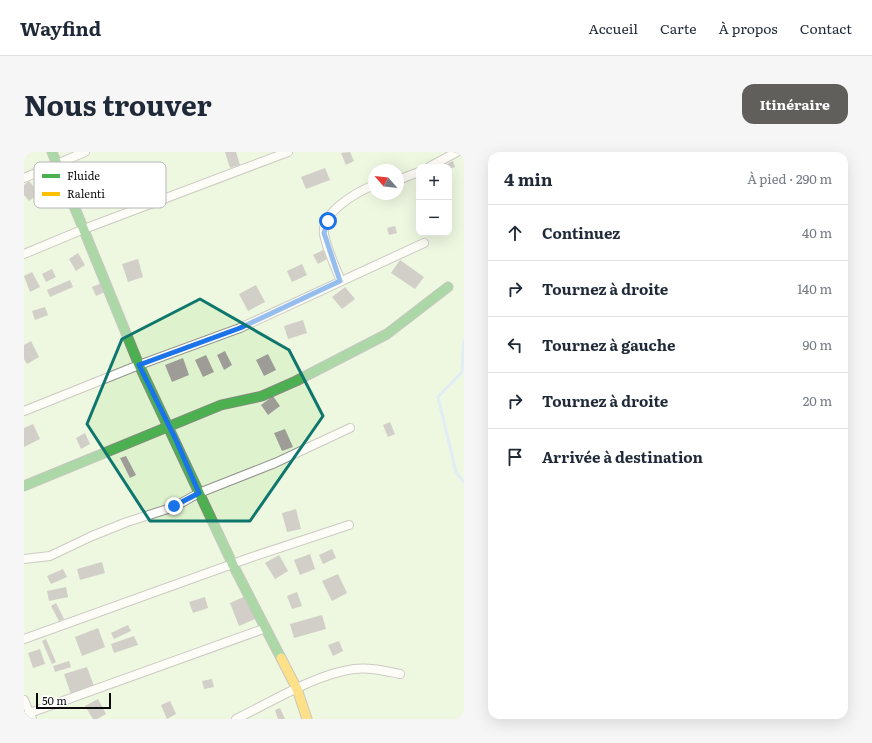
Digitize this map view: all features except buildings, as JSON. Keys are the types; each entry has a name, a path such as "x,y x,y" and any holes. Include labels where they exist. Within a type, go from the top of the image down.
{"street":[{"path":"52,152 56,162"},
{"path":"62,162 85,152"},
{"path":"166,198 288,152"},
{"path":"435,164 457,152"},
{"path":"404,178 416,173"},
{"path":"24,178 34,174"},
{"path":"340,281 324,233 328,221 344,200 368,188"},
{"path":"75,208 139,365 169,426 233,565 297,689 307,719"},
{"path":"24,254 140,208"},
{"path":"24,411 139,365 240,328 424,243"},
{"path":"24,486 221,406 262,396 342,358 387,334 448,287"},
{"path":"24,559 50,556 106,530 174,506 199,493 275,463 350,428"},
{"path":"24,639 349,525"},
{"path":"24,700 29,716 266,628"},
{"path":"236,719 297,689 333,674 354,669 373,669 400,674"}],"highlighted area":[{"path":"200,299 289,350 323,416 250,521 150,521 87,424 122,339"}],"green space":[{"path":"24,152 464,152 464,719 24,719"}],"waterway":[{"path":"464,341 462,372 438,397 456,472 464,482"}],"traffic: fast":[{"path":"52,152 56,162"},
{"path":"75,208 139,365 233,565 281,658"},
{"path":"24,486 221,405 262,396 296,381 387,334 448,287"}],"traffic: slow":[{"path":"281,658 297,689 307,719"}],"route":[{"path":"174,506 199,493 176,440 139,365 240,328 340,281 324,233 328,221"}]}
